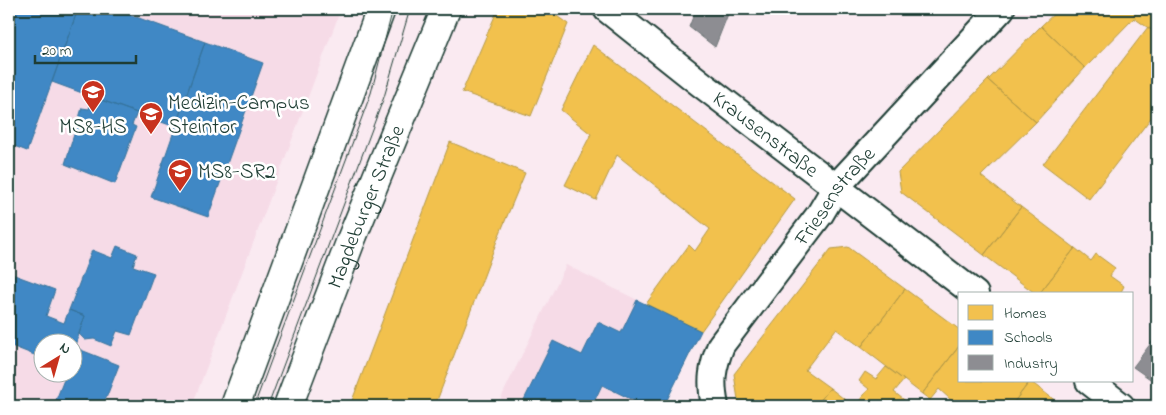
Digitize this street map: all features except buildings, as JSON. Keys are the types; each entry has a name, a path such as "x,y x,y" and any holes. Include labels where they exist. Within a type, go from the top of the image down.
{"street":[{"path":"235,406 381,9"},
{"name":"Magdeburger Straße","path":"288,406 351,240 446,9"},
{"name":"Krausenstraße","path":"606,9 972,292"},
{"name":"Friesenstraße","path":"715,406 712,390 713,364 721,345 820,214 836,187 1001,9"},
{"path":"1090,382 1121,406"}],"shaded area":[{"name":"Medizin-Campus Steintor","path":"9,9 341,9 192,406 9,406"},
{"path":"566,265 701,331 664,406 497,406"}],"tram line":[{"path":"254,406 371,93 393,9"},
{"path":"268,406 384,97 410,9"}],"place":[{"name":"MS8-HS","path":"93,113"},
{"name":"Medizin-Campus Steintor","path":"151,135"},
{"name":"MS8-SR2","path":"180,192"}]}
